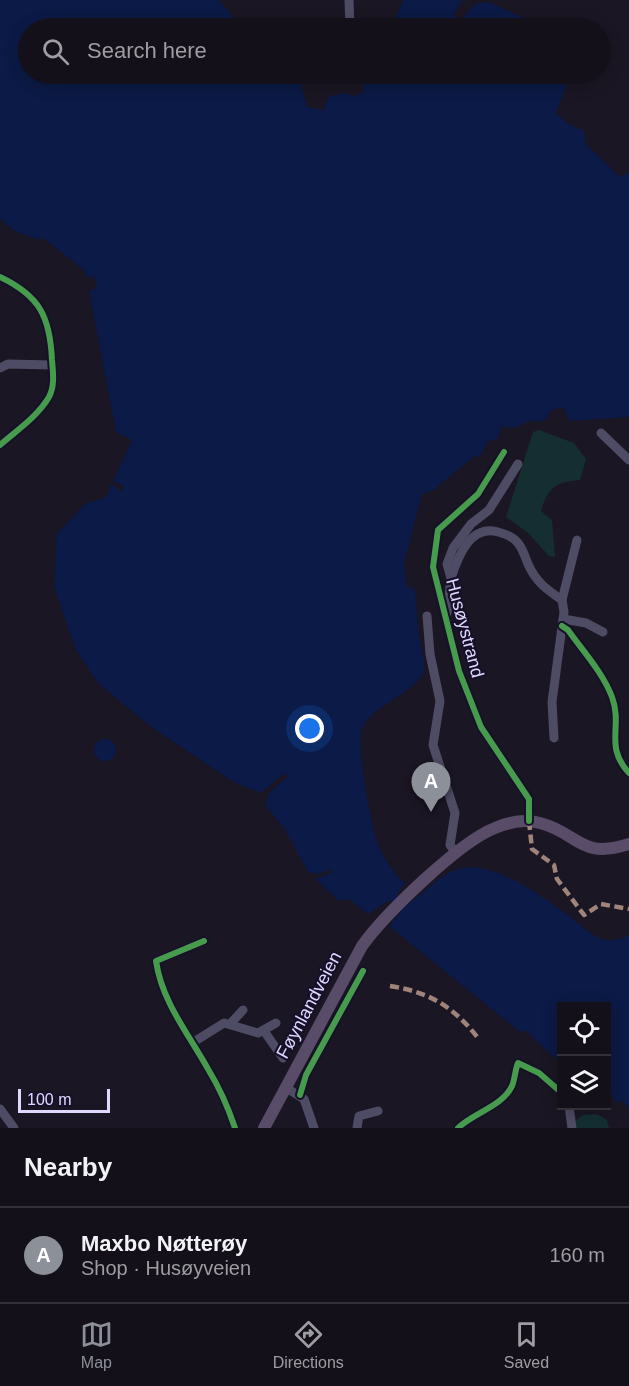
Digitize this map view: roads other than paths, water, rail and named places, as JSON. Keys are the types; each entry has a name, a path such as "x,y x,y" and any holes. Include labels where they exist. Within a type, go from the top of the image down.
{"main road":[{"path":"529,821 542,823 575,842 595,849 609,849 629,844"},
{"name":"Føynlandveien","path":"264,1128 358,952 370,934 456,853 495,828 529,821"}],"street":[{"path":"349,0 350,18"},
{"path":"0,277 29,294 44,313 50,337 53,365 52,392 46,402 0,446"},
{"path":"0,368 8,364 53,365"},
{"path":"601,433 629,460"},
{"name":"Husøystrand","path":"504,452 478,494 440,527 436,535 433,567 469,702 481,727 529,799 529,821"},
{"name":"Husøystrand","path":"446,615 449,608 451,578 447,564 453,548 471,524 489,510 518,464"},
{"path":"451,578 461,553 472,538 479,533 492,531 511,537 518,543 534,577 543,588 562,600"},
{"path":"554,738 552,702 563,622 562,600 577,540"},
{"path":"426,616 430,654 440,701 433,745 452,798 454,824 450,845 456,853"},
{"path":"563,622 586,623 603,632"},
{"path":"563,622 610,694 615,711 617,758 629,773"},
{"path":"204,941 156,961 171,1008 220,1092 235,1128"},
{"path":"300,1095 306,1075 363,971"},
{"path":"192,1043 218,1026 231,1023 243,1010"},
{"path":"231,1023 248,1032 264,1031 276,1023"},
{"path":"264,1031 283,1058"},
{"path":"458,1128 473,1115 507,1094 512,1086 518,1063 539,1072 557,1089"},
{"path":"285,1087 300,1095 314,1128"},
{"path":"0,1109 14,1128"},
{"path":"570,1110 572,1128"},
{"path":"357,1128 359,1116 378,1111"}],"water":[{"path":"0,0 219,0 234,18 18,18 18,84 301,84 307,107 324,110 328,97 343,93 356,96 364,91 363,84 567,84 556,113 567,123 584,131 586,144 620,177 629,172 629,417 570,421 563,407 550,411 547,419 543,421 527,422 512,428 502,426 498,439 488,441 479,458 476,455 437,489 422,494 404,563 407,587 415,589 424,672 409,689 382,707 367,721 362,729 361,751 374,833 385,859 405,883 397,894 406,905 451,872 471,867 485,869 514,880 602,939 619,939 629,935 629,1109 623,1100 618,1103 611,1095 611,1002 557,1002 557,1060 525,1030 520,1032 389,926 401,911 390,900 368,914 349,899 339,901 316,879 333,872 331,869 319,874 308,872 284,828 265,805 269,793 287,777 284,773 261,793 232,781 150,726 98,683 75,648 54,587 57,534 85,504 106,497 111,484 122,492 124,486 113,481 132,440 116,432 89,290 97,288 94,276 86,277 85,271 42,237 39,240 15,231 0,219"},
{"path":"403,0 462,0 453,16 459,18 396,18"},
{"path":"489,2 525,18 463,18 475,4"},
{"path":"105,739 113,742 116,750 113,758 105,761 97,758 94,750 97,742"}],"place":[{"name":"Maxbo Nøtterøy","path":"431,812"}]}
